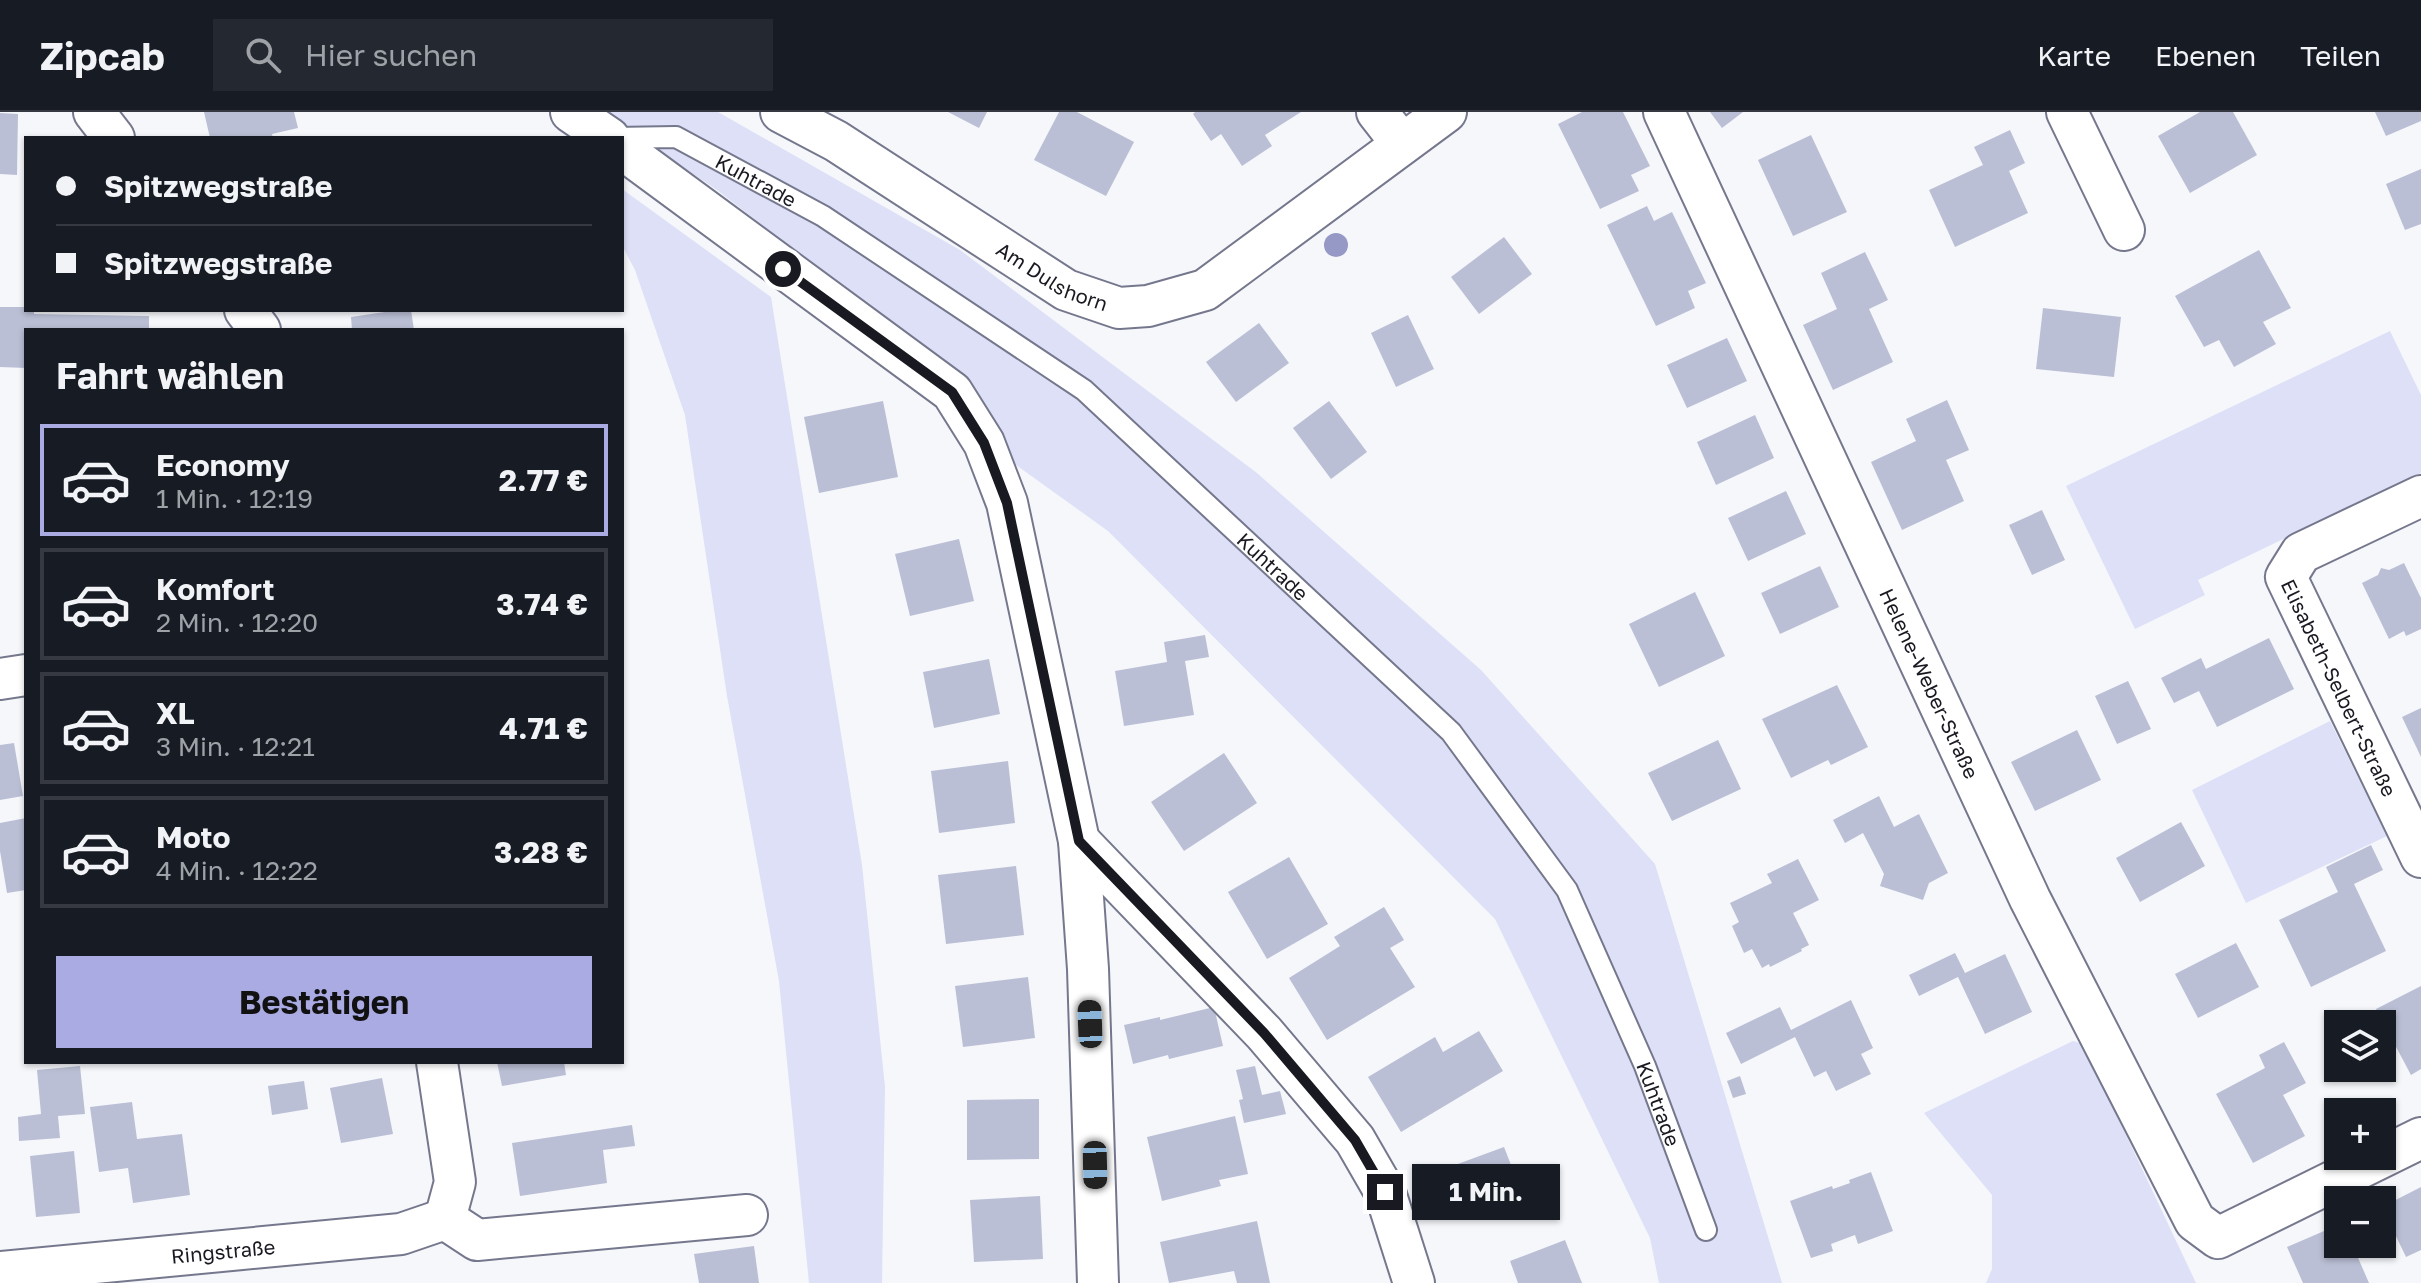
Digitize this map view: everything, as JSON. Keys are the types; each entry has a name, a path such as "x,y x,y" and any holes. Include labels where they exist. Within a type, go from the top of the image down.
{"street":[{"path":"94,112 112,136"},
{"path":"571,112 604,136"},
{"name":"Am Dulshorn","path":"781,112 836,141 1066,290 1119,308 1148,306 1205,290 1446,112"},
{"path":"1377,112 1402,144"},
{"name":"Helene-Weber-Straße","path":"1664,112 2030,899 2195,1221 2218,1238 2421,1138"},
{"path":"2067,112 2124,230"},
{"path":"624,151 952,392 984,443 1007,503 1079,841 1088,969 1098,1283"},
{"name":"Elisabeth-Selbert-Straße","path":"2421,496 2301,553 2286,577 2421,857"},
{"path":"0,679 24,675"},
{"path":"1079,841 1264,1033 1355,1140 1385,1192 1414,1283"},
{"path":"437,1064 455,1182 445,1219 477,1240 747,1215"},
{"name":"Ringstraße","path":"0,1272 401,1234 445,1219"}],"lane":[{"name":"Kuhtrade","path":"624,150 676,137 823,216 1084,390 1451,732 1567,890 1645,1066 1706,1230"}],"shaded area":[{"path":"601,112 718,112 960,250 1257,473 1481,670 1655,864 1782,1283 1659,1283 1650,1238 1495,919 1108,531 1012,462 966,383 717,190"},
{"path":"624,190 771,297 862,865 885,1087 882,1283 809,1283 779,981 727,696 685,415 635,270 624,249"},
{"path":"2390,331 2421,395 2421,473 2198,580 2205,595 2135,629 2066,486"},
{"path":"2330,721 2387,836 2246,903 2192,790"},
{"path":"2073,1041 2083,1044 2196,1283 1986,1283 1992,1269 1992,1195 1924,1113"}],"building":[{"path":"204,112 294,112 298,128 272,136 210,136"},
{"path":"948,112 987,112 979,128"},
{"path":"1059,112 1077,112 1134,142 1106,196 1034,160"},
{"path":"1301,112 1265,135 1272,146 1242,166 1221,134 1211,141 1193,114"},
{"path":"1582,112 1623,112 1650,166 1631,175 1639,191 1600,209 1558,124"},
{"path":"1710,112 1743,112 1722,128"},
{"path":"2200,112 2233,112 2257,155 2190,193 2158,136"},
{"path":"2375,112 2421,112 2421,121 2386,136"},
{"path":"0,113 18,114 17,175 0,174"},
{"path":"2010,130 2025,163 2009,171 2028,213 1955,247 1929,190 1983,165 1974,147"},
{"path":"1811,135 1847,212 1793,236 1758,160"},
{"path":"2421,169 2421,224 2405,230 2386,184"},
{"path":"1647,206 1654,221 1672,212 1706,283 1688,291 1695,308 1656,326 1607,225"},
{"path":"1504,237 1532,274 1479,314 1451,277"},
{"path":"2259,250 2291,308 2263,322 2276,344 2234,367 2219,340 2204,347 2175,296"},
{"path":"1865,252 1888,300 1869,309 1893,362 1833,390 1803,325 1837,309 1821,273"},
{"path":"0,307 24,307 24,312 34,314 149,316 149,328 24,328 24,368 0,367"},
{"path":"2043,308 2121,317 2114,377 2036,369"},
{"path":"411,312 414,328 352,328 351,317"},
{"path":"1408,315 1434,369 1396,387 1371,333"},
{"path":"1259,323 1289,363 1236,402 1206,362"},
{"path":"1727,338 1747,381 1687,408 1667,365"},
{"path":"1947,400 1969,450 1946,460 1964,501 1902,530 1871,462 1916,441 1906,419"},
{"path":"883,401 898,477 819,493 804,417"},
{"path":"1329,401 1367,452 1331,479 1293,428"},
{"path":"1755,415 1774,458 1716,485 1697,442"},
{"path":"1786,491 1806,534 1748,561 1728,518"},
{"path":"2042,510 2065,560 2032,575 2009,525"},
{"path":"959,539 974,601 910,616 895,554"},
{"path":"2404,563 2421,598 2421,629 2406,636 2404,631 2389,639 2362,583 2378,575 2381,568 2389,570"},
{"path":"1820,566 1839,607 1780,634 1761,593"},
{"path":"1695,592 1725,656 1659,687 1629,624"},
{"path":"1205,635 1209,657 1185,661 1194,715 1124,726 1115,671 1167,662 1164,642"},
{"path":"2269,638 2294,689 2217,727 2199,691 2174,703 2161,678 2201,658 2206,669"},
{"path":"989,659 1000,714 934,728 923,672"},
{"path":"2128,681 2151,729 2117,744 2095,696"},
{"path":"1837,685 1868,747 1831,765 1828,760 1791,778 1762,719"},
{"path":"2421,708 2421,757 2402,717"},
{"path":"2077,730 2101,780 2035,811 2011,762"},
{"path":"1718,740 1741,789 1672,821 1648,773"},
{"path":"14,743 23,796 0,800 0,745"},
{"path":"1224,753 1257,803 1184,851 1151,802"},
{"path":"1008,761 1015,823 939,833 931,771"},
{"path":"1879,796 1894,827 1919,814 1948,873 1929,883 1923,900 1880,886 1884,874 1863,833 1845,843 1833,820"},
{"path":"24,818 24,890 7,893 0,851 0,823"},
{"path":"2181,822 2205,866 2140,902 2116,858"},
{"path":"2371,845 2383,870 2354,884 2386,951 2311,987 2279,920 2338,892 2326,867"},
{"path":"1289,857 1328,924 1267,959 1228,892"},
{"path":"1798,859 1819,900 1793,913 1809,945 1770,967 1769,964 1762,968 1752,949 1744,953 1732,926 1739,922 1730,903 1772,883 1767,874"},
{"path":"1016,866 1024,935 946,944 938,875"},
{"path":"1384,907 1404,940 1390,948 1415,987 1327,1040 1289,978 1340,946 1334,937"},
{"path":"2236,943 2259,987 2198,1018 2175,974"},
{"path":"1955,953 1965,973 2005,954 2032,1012 1985,1034 1958,977 1919,996 1909,975"},
{"path":"1028,977 1035,1038 963,1047 955,986"},
{"path":"2421,986 2421,1069 2411,1075 2396,1047 2396,1010 2376,1009"},
{"path":"1851,1000 1873,1048 1861,1054 1871,1074 1836,1091 1826,1071 1814,1077 1795,1037 1741,1064 1726,1033 1780,1007 1791,1030"},
{"path":"1214,1007 1223,1046 1133,1064 1124,1025"},
{"path":"1479,1031 1503,1071 1401,1132 1368,1077 1435,1037 1443,1052"},
{"path":"2284,1042 2306,1083 2283,1095 2305,1136 2253,1163 2216,1094 2265,1068 2259,1055"},
{"path":"497,1064 564,1064 566,1075 502,1086"},
{"path":"80,1066 85,1114 58,1116 60,1138 19,1141 18,1117 41,1114 37,1070"},
{"path":"1255,1066 1262,1095 1280,1091 1286,1114 1244,1123 1239,1100 1243,1099 1236,1070"},
{"path":"1740,1076 1746,1094 1733,1098 1727,1081"},
{"path":"382,1078 393,1134 341,1143 330,1088"},
{"path":"304,1081 308,1109 272,1115 268,1086"},
{"path":"1039,1099 1039,1159 967,1160 967,1100"},
{"path":"132,1102 137,1139 182,1134 190,1195 133,1203 128,1168 99,1172 90,1107"},
{"path":"1235,1116 1248,1174 1219,1180 1221,1186 1162,1201 1147,1137"},
{"path":"632,1125 635,1146 603,1150 607,1183 520,1196 512,1143"},
{"path":"1504,1147 1522,1193 1455,1219 1436,1172"},
{"path":"74,1151 80,1213 36,1217 30,1156"},
{"path":"1871,1172 1893,1231 1858,1244 1855,1235 1831,1244 1833,1251 1811,1258 1790,1201 1850,1183 1849,1180"},
{"path":"2421,1187 2421,1250 2406,1257 2396,1236 2396,1200"},
{"path":"1040,1196 1043,1259 974,1262 970,1200"},
{"path":"1257,1221 1270,1283 1237,1283 1234,1271 1169,1283 1160,1242"},
{"path":"2324,1231 2324,1258 2358,1258 2369,1283 2303,1283 2287,1247"},
{"path":"1565,1240 1582,1283 1518,1283 1510,1261"},
{"path":"754,1246 759,1283 699,1283 694,1254"}],"route":[{"path":"783,269 952,392 984,443 1007,503 1079,841 1264,1033 1355,1140 1385,1192"}]}
